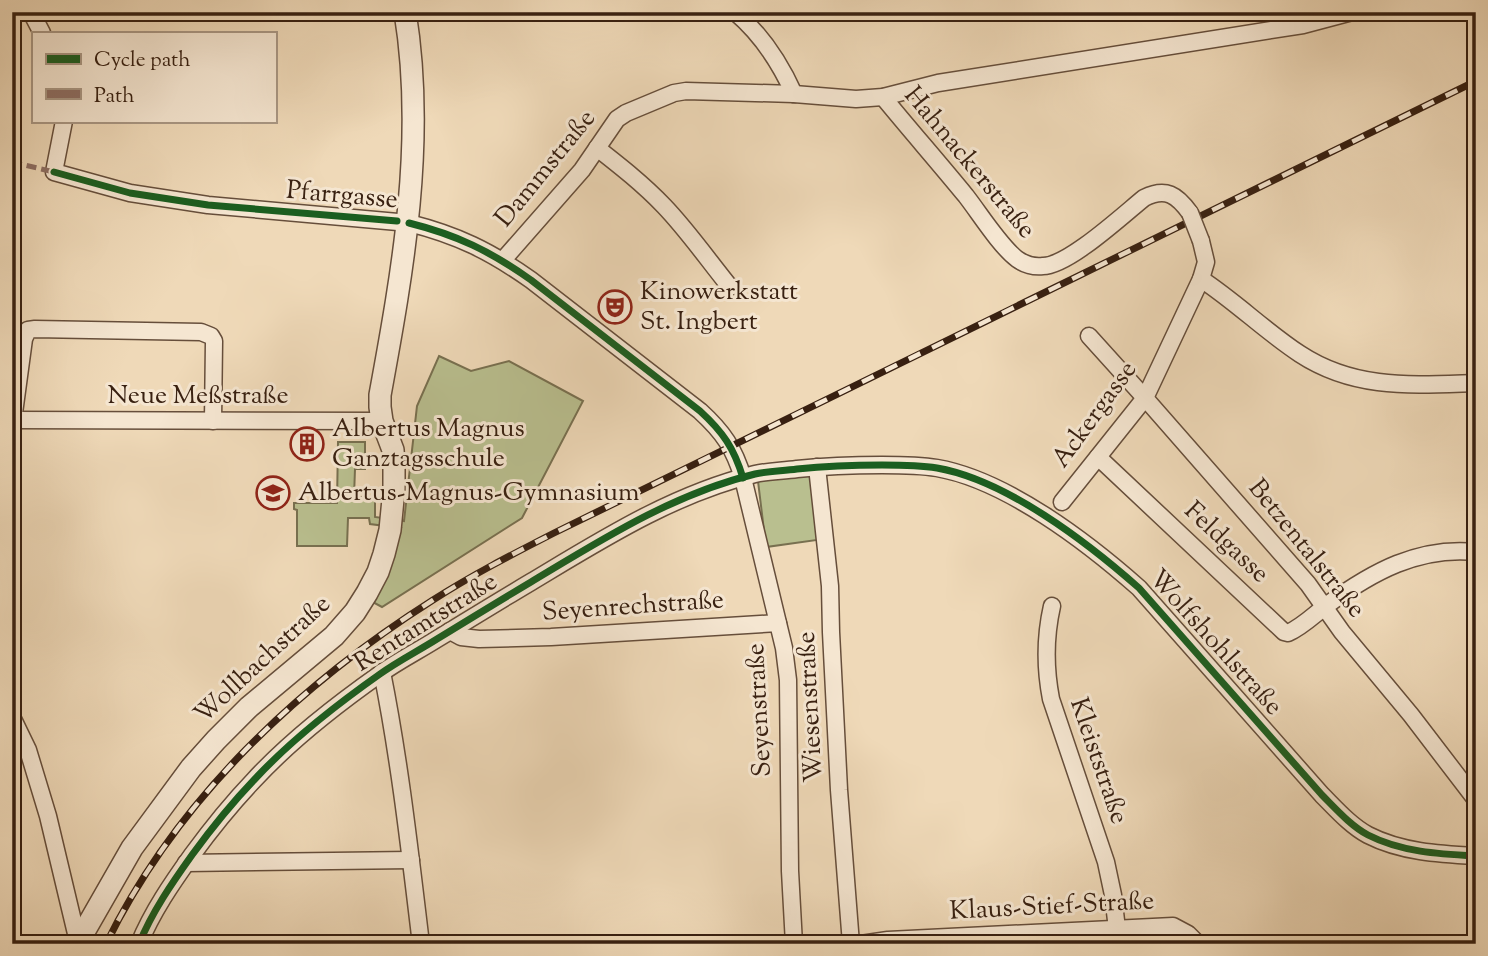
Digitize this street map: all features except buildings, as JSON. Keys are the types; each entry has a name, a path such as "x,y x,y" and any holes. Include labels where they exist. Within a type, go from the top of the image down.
{"street":[{"path":"31,12 41,32"},
{"name":"Wollbachstraße","path":"77,943 132,848 191,768 249,707 334,636 355,612 378,572 390,530 394,489 393,450 382,421 380,396 403,264 412,155 412,66 405,12"},
{"path":"735,12 774,55 794,93"},
{"path":"883,97 938,83 1303,25 1352,12"},
{"name":"Dammstraße","path":"503,260 582,170 617,120 626,113 674,93 686,91 794,93"},
{"name":"Hahnackerstraße","path":"794,93 838,98 883,97 1007,249 1028,265 1043,267 1057,264 1150,195 1164,192 1173,196 1182,202 1190,213 1201,241 1206,262 1201,279"},
{"name":"Pfarrgasse","path":"64,122 54,172 130,194 208,205 408,223 459,238 503,260 700,411 727,439 743,478"},
{"path":"597,148 664,206 730,287"},
{"path":"1201,279 1300,354 1327,369 1351,378 1382,383 1476,383"},
{"name":"Ackergasse","path":"1062,502 1145,398 1201,279"},
{"path":"13,424 24,339 28,330 35,328 207,333 214,341 213,421"},
{"name":"Betzentalstraße","path":"1089,336 1308,584 1342,632 1476,800"},
{"name":"Neue Meßstraße","path":"13,424 382,421"},
{"name":"Feldgasse","path":"1098,457 1284,632 1291,632 1324,607"},
{"name":"Wolfshohlstraße","path":"743,478 817,467 912,465 960,473 1008,494 1089,546 1139,588 1315,787 1351,823 1367,834 1403,847 1422,852 1476,856"},
{"name":"Wiesenstraße","path":"817,467 830,586 839,789 851,944"},
{"name":"Seyenstraße","path":"743,478 784,648 788,680 793,944"},
{"name":"Rentamtstraße","path":"139,944 162,899 186,863 254,780 306,732 382,673 622,528 669,505 743,478"},
{"path":"1324,607 1386,568 1417,556 1460,550 1476,552"},
{"name":"Kleiststraße","path":"1052,606 1046,675 1051,699 1106,862 1114,895 1117,929"},
{"name":"Seyenrechstraße","path":"450,631 461,637 478,639 551,637 778,622"},
{"path":"382,673 392,723 421,944"},
{"path":"12,717 28,750 44,803 77,943"},
{"path":"186,863 411,860"},
{"name":"Klaus-Stief-Straße","path":"861,944 888,940 1173,926 1188,934 1198,944"}],"green space":[{"path":"439,356 471,371 509,361 583,401 522,518 382,607 369,600 401,528 370,524 369,518 348,518 347,546 297,546 297,510 294,509 294,503 337,503 338,442 365,442 365,469 355,469 354,497 375,497 375,517 404,521 417,406"},
{"path":"813,474 817,540 766,547 758,481"}],"railway":[{"path":"106,944 135,891 168,841 205,794 246,750 289,708 335,669 433,600 554,533 1476,81"}],"marked path":[{"path":"12,162 54,172"}],"cycle path":[{"path":"54,172 130,193 208,205 397,221"},
{"path":"409,223 473,245 531,280 700,411 727,441 743,478"},
{"path":"139,944 156,909 177,876 238,798 298,737 380,674 584,550 667,506 695,493 755,474 819,467 896,465 937,468 990,485 1018,499 1070,533 1139,588 1322,795 1356,827 1381,841 1407,849 1476,856"}],"place":[{"name":"Kinowerkstatt St. Ingbert","path":"615,307"},
{"name":"Albertus Magnus Ganztagsschule","path":"307,444"},
{"name":"Albertus-Magnus-Gymnasium","path":"273,493"}]}
